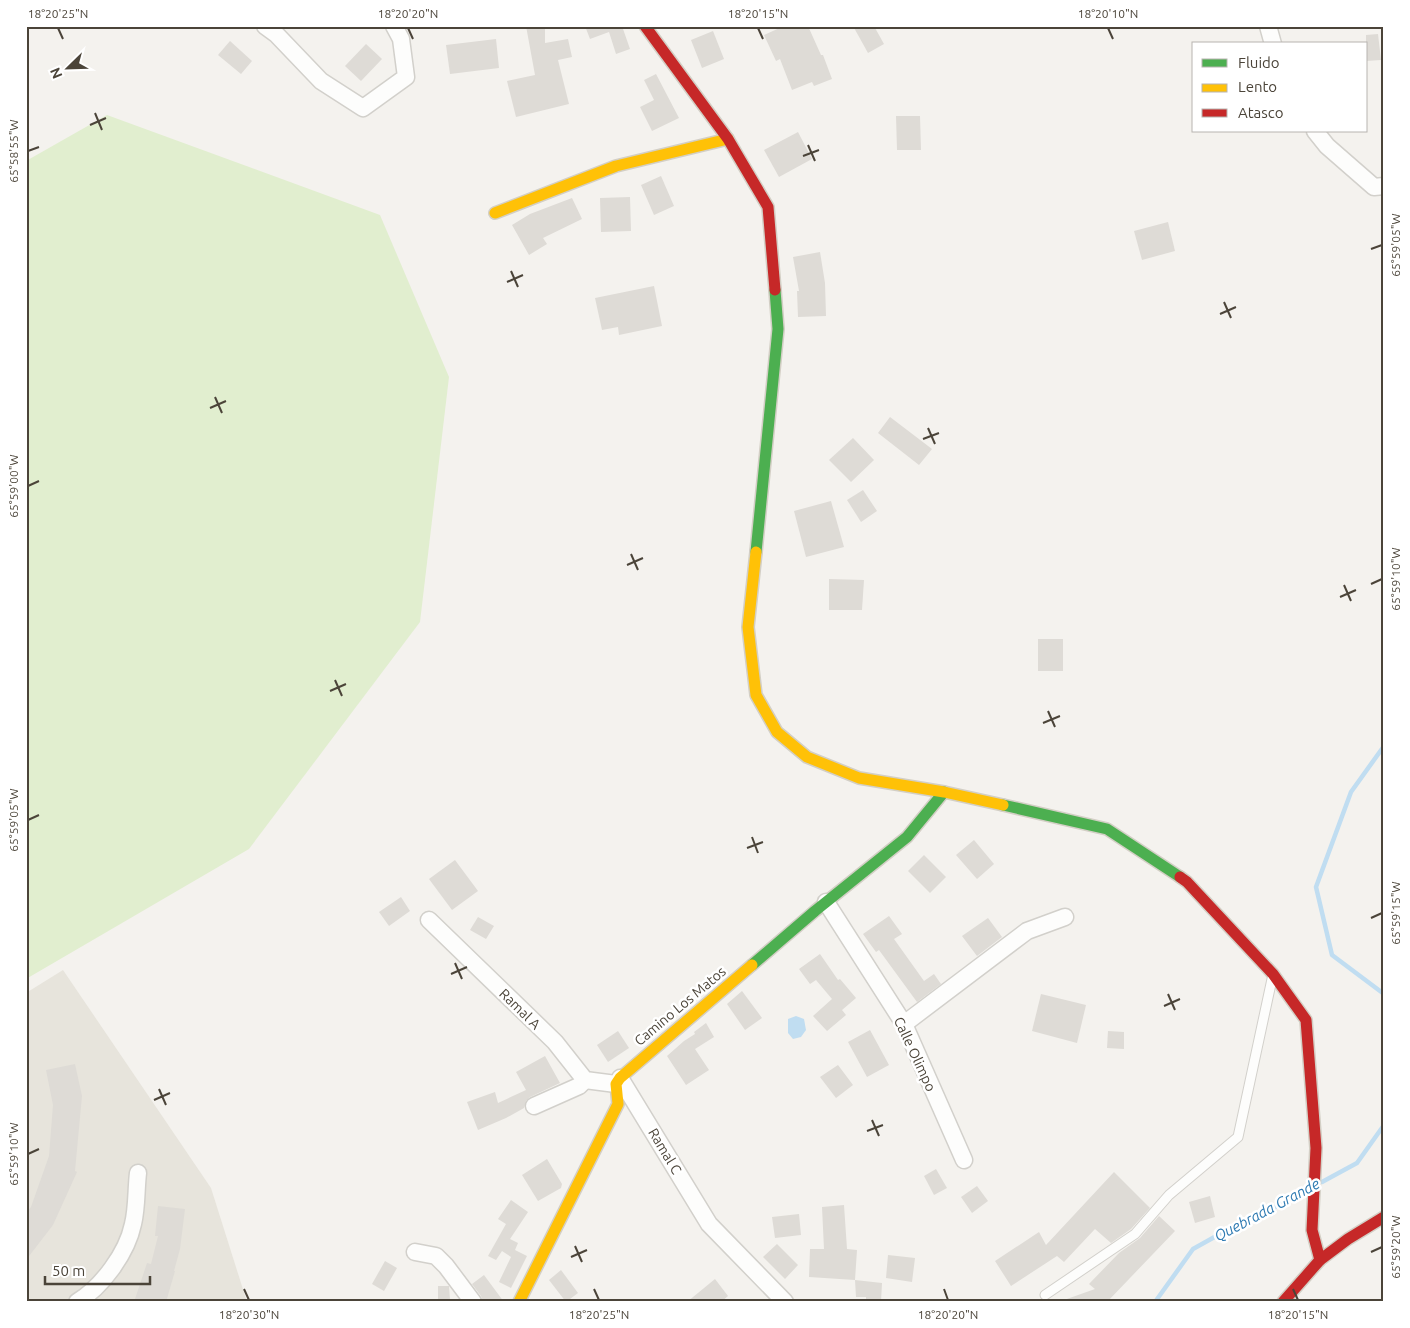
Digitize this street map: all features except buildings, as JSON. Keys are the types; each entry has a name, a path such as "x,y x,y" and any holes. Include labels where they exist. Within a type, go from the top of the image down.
{"street":[{"path":"265,26 276,34 322,81 363,108 406,77 401,39 394,26"},
{"path":"645,26 728,139 768,207 778,328 748,627 756,695 777,732 806,757 859,778 944,792 1107,830 1188,882 1274,974 1306,1020 1316,1148 1312,1230 1320,1260"},
{"path":"1268,26 1272,42"},
{"path":"1316,132 1327,146 1374,187 1384,186"},
{"path":"495,212 616,166 728,139"},
{"name":"Camino Los Matos","path":"618,1081 826,902 907,837 944,792"},
{"name":"Calle Olimpo","path":"826,902 904,1024 964,1160"},
{"path":"904,1024 1027,931 1065,917"},
{"name":"Ramal A","path":"429,920 555,1042 585,1080"},
{"path":"519,1302 618,1104 618,1081 585,1080 579,1086 534,1106"},
{"name":"Ramal C","path":"618,1081 709,1224 785,1302"},
{"path":"77,1302 105,1277 121,1256 133,1225 138,1173"},
{"path":"1283,1302 1320,1260 1384,1216"},
{"path":"415,1252 436,1256 446,1266 473,1302"}],"lane":[{"path":"1046,1295 1135,1234 1169,1195 1238,1138 1274,974"}],"shaded area":[{"path":"63,970 211,1188 247,1302 26,1302 26,993"}],"green space":[{"path":"107,115 380,215 449,377 420,622 249,849 26,979 26,161"}],"water":[{"path":"796,1016 804,1019 806,1030 801,1037 793,1039 788,1033 788,1019"}],"waterway":[{"name":"Quebrada Grande","path":"1384,746 1351,792 1316,887 1332,955 1384,994"},
{"name":"Quebrada Grande","path":"1322,1182 1357,1163 1384,1125"},
{"name":"Quebrada Grande","path":"1155,1302 1193,1249 1236,1225 1306,1191"}],"traffic: fast":[{"path":"756,552 778,329 775,290"},
{"path":"752,965 815,911 907,837 944,792"},
{"path":"1003,805 1107,829 1180,877"}],"traffic: slow":[{"path":"495,213 616,166 728,139"},
{"path":"756,552 748,627 756,695 777,732 807,757 859,778 944,792 1003,805"},
{"path":"519,1302 618,1104 616,1084 620,1078 752,965"}],"traffic: jam":[{"path":"645,26 728,139 768,207 775,290"},
{"path":"1180,877 1187,882 1273,974 1306,1020 1316,1148 1312,1230 1320,1260"},
{"path":"1283,1302 1320,1260 1348,1239 1384,1217"}]}
